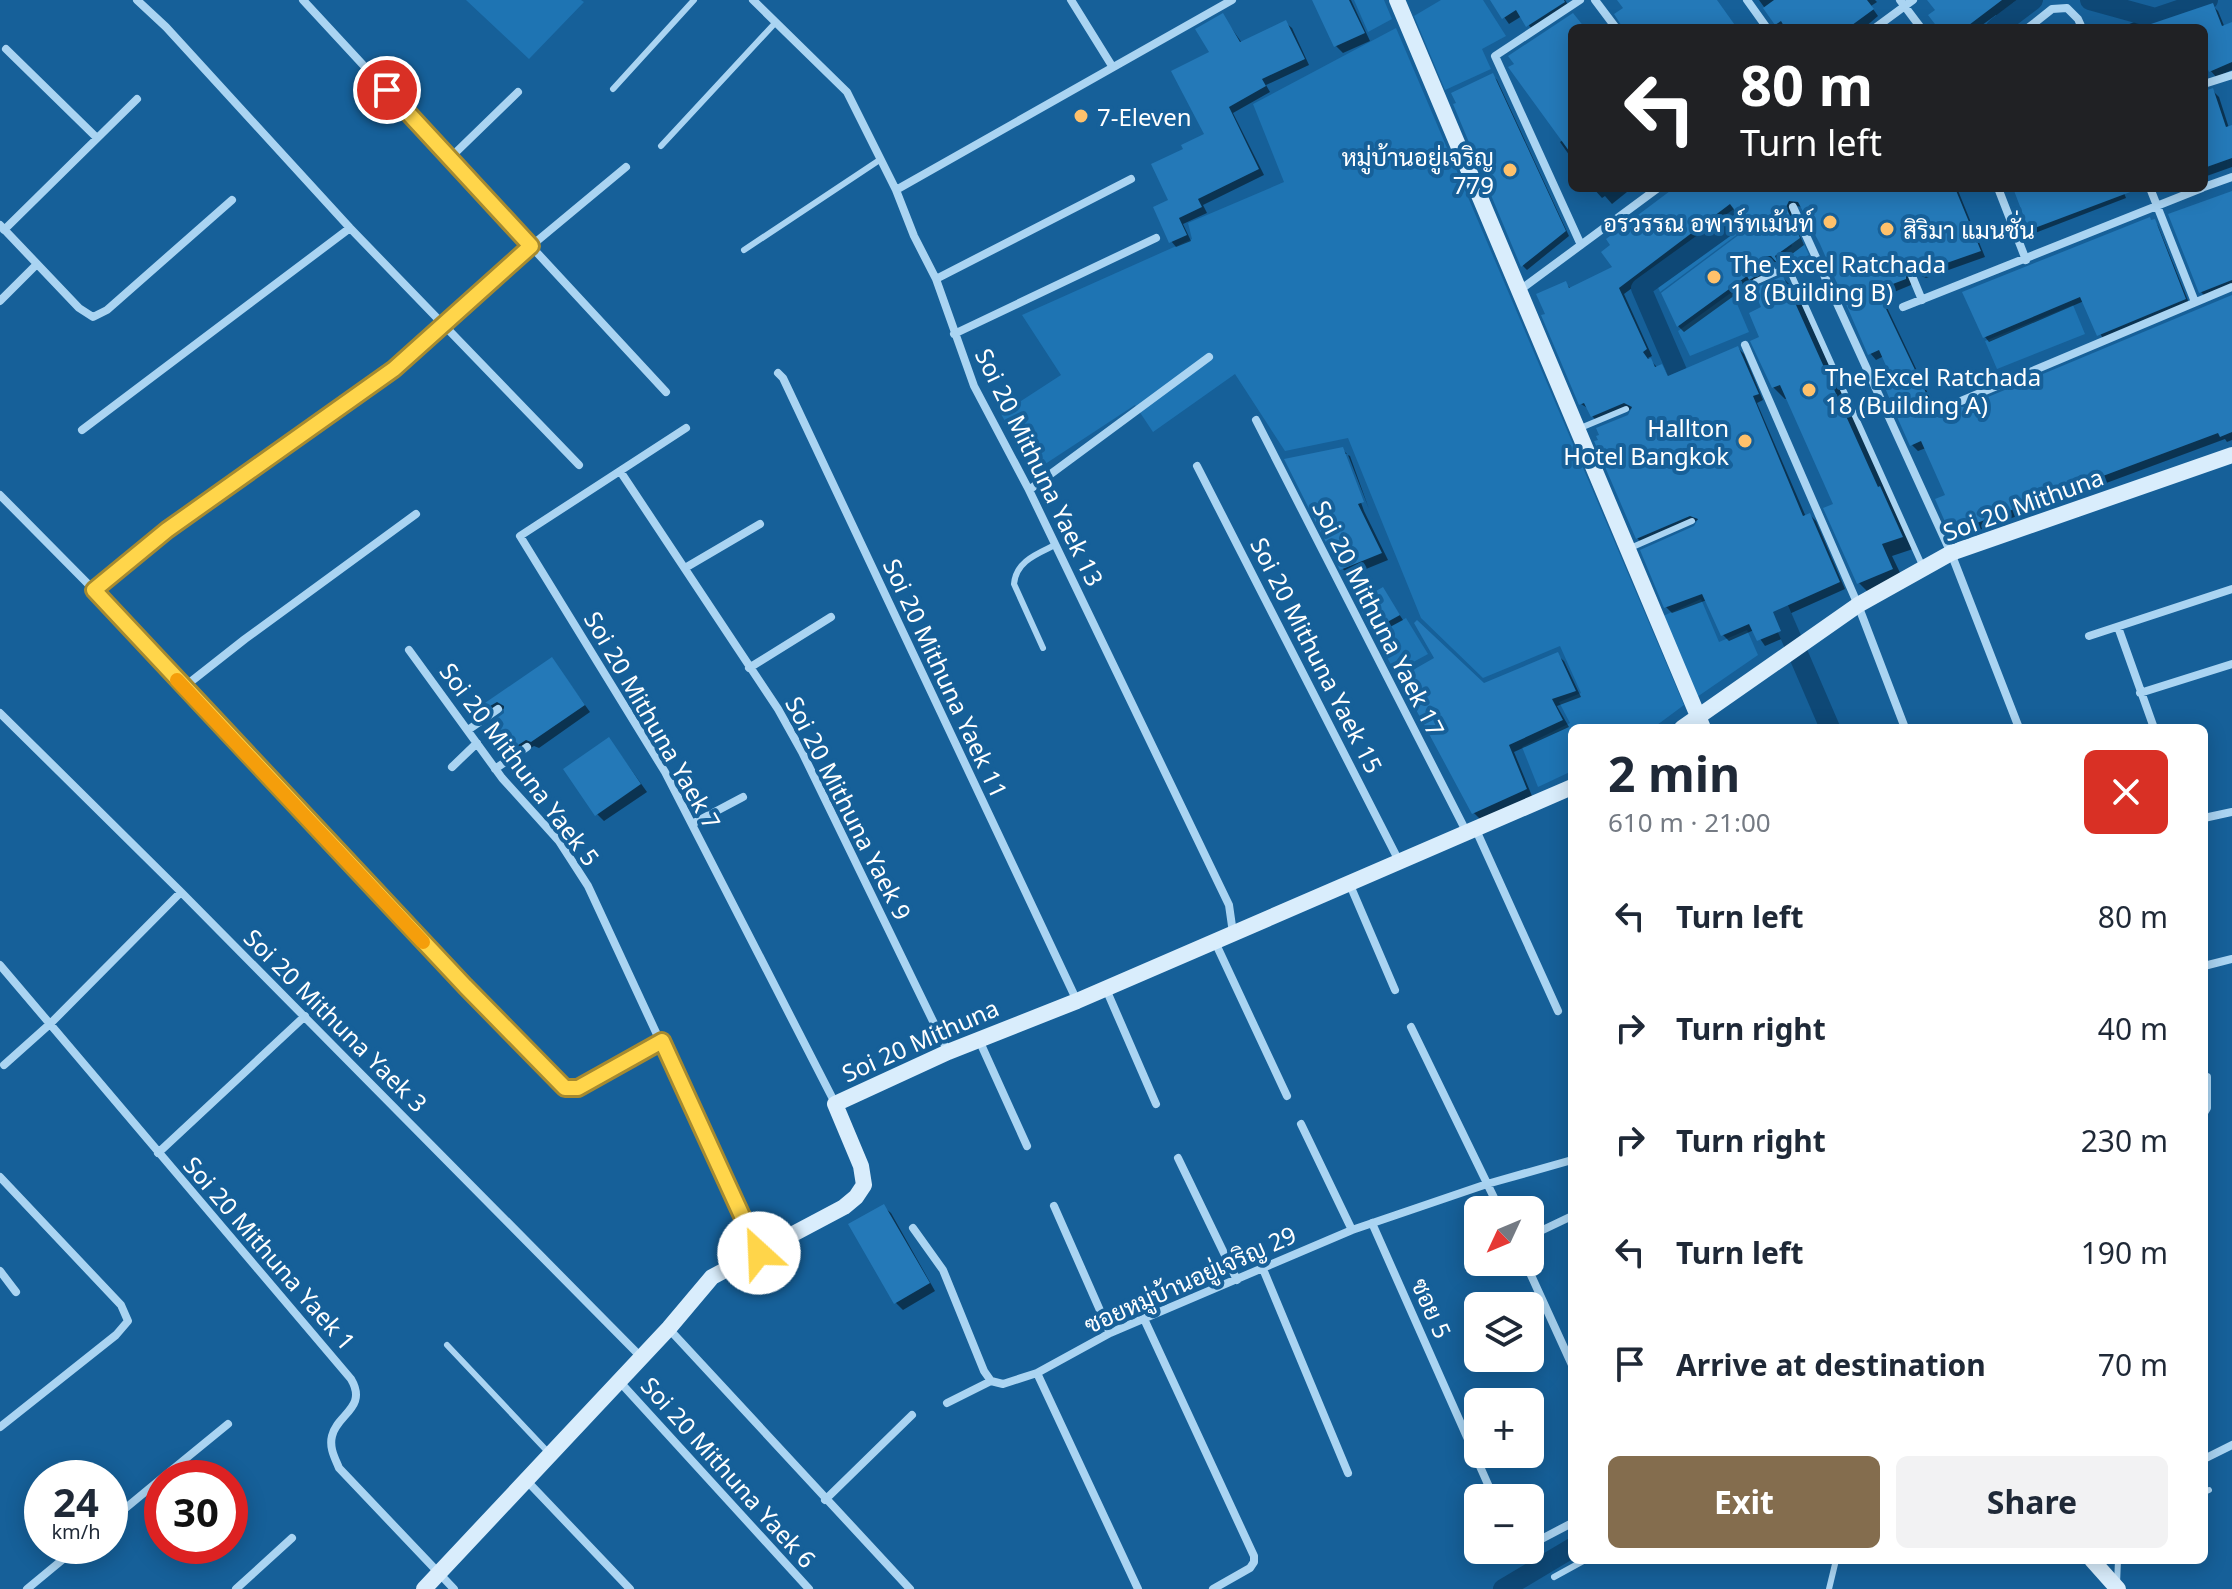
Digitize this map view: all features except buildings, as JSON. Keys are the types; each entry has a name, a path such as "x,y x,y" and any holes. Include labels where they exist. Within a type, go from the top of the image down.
{"street":[{"path":"137,0 166,27 350,228 579,465"},
{"path":"303,0 666,392"},
{"name":"Soi 20 Mithuna Yaek 13","path":"753,0 847,92 936,279 974,386 1029,490 1229,905 1234,934"},
{"path":"1071,0 1112,66"},
{"path":"896,190 1221,3 1232,0"},
{"path":"1397,0 1700,722"},
{"path":"1580,0 1495,56 1581,245"},
{"path":"1595,0 1613,24"},
{"path":"1747,0 1764,24"},
{"path":"1879,24 1902,3 1913,0"},
{"path":"1902,3 1918,24"},
{"path":"2033,24 2052,9 2067,8 2080,24"},
{"path":"6,49 97,138"},
{"path":"2208,83 2232,75"},
{"path":"450,158 518,92"},
{"path":"137,99 2,228 79,308 93,317 107,310 232,200"},
{"path":"94,590 167,530 394,369 531,246 626,167"},
{"path":"2208,186 2232,177"},
{"path":"936,279 1131,179"},
{"path":"1520,290 1653,192"},
{"path":"2000,192 2026,260"},
{"path":"2152,192 2195,302"},
{"path":"1903,307 2192,192"},
{"path":"1793,207 1951,553 2017,724"},
{"path":"82,430 350,228"},
{"path":"954,334 1156,238"},
{"path":"0,301 37,264"},
{"path":"1912,276 1922,300"},
{"path":"1961,401 2232,287"},
{"path":"1745,345 1858,605 1903,724"},
{"path":"1029,490 1209,357"},
{"name":"Soi 20 Mithuna Yaek 11","path":"778,373 790,392 1077,1001"},
{"name":"Soi 20 Mithuna Yaek 17","path":"1256,420 1472,832 1558,1011"},
{"name":"Soi 20 Mithuna Yaek 7","path":"686,428 520,536 665,772 835,1104"},
{"name":"Soi 20 Mithuna","path":"1700,722 1858,605 1951,553 2232,455"},
{"name":"Soi 20 Mithuna Yaek 15","path":"1197,466 1401,863"},
{"name":"Soi 20 Mithuna Yaek 9","path":"620,471 778,709 802,752 948,1052"},
{"path":"0,495 94,590 565,1088 578,1088 662,1041"},
{"path":"184,687 416,514"},
{"path":"685,568 760,524"},
{"path":"2089,636 2232,589"},
{"path":"749,668 831,617"},
{"path":"2118,627 2152,724"},
{"name":"Soi 20 Mithuna Yaek 5","path":"409,650 495,769 559,841 588,886 759,1253"},
{"path":"2140,693 2232,664"},
{"path":"468,730 498,709"},
{"name":"Soi 20 Mithuna Yaek 3","path":"0,713 305,1016 641,1357"},
{"path":"452,767 477,743"},
{"path":"495,769 527,747"},
{"name":"Soi 20 Mithuna","path":"424,1589 669,1328 712,1277 844,1207 856,1197 864,1185 861,1166 835,1104 948,1052 1077,1001 1568,789"},
{"path":"692,824 743,797"},
{"path":"2208,817 2232,812"},
{"path":"1350,885 1395,990"},
{"path":"4,1065 51,1023 181,892"},
{"path":"1215,942 1287,1096"},
{"path":"2208,965 2232,959"},
{"name":"Soi 20 Mithuna Yaek 1","path":"0,965 351,1379 357,1389 356,1398 332,1434 332,1451 339,1468 454,1589"},
{"path":"1105,989 1156,1104"},
{"path":"158,1153 305,1016"},
{"path":"1411,1027 1493,1196"},
{"path":"979,1040 1027,1146"},
{"path":"1301,1124 1352,1230"},
{"path":"1178,1158 1237,1280"},
{"name":"ซอยหมู่บ้านอยู่เจริญ 29","path":"947,1403 991,1381 1003,1384 1037,1373 1110,1333 1145,1321 1352,1230 1487,1184 1568,1161"},
{"path":"0,1177 121,1305 128,1321 116,1335 0,1427"},
{"path":"1054,1206 1110,1333"},
{"path":"1544,1229 1568,1218"},
{"name":"ซอย 5","path":"1372,1223 1488,1484"},
{"path":"913,1228 943,1270 984,1371 991,1381"},
{"path":"1263,1269 1348,1473"},
{"path":"0,1271 16,1292"},
{"path":"1531,1276 1568,1356"},
{"path":"1145,1321 1254,1556 1250,1568 1213,1589"},
{"path":"669,1328 910,1589"},
{"path":"1037,1373 1138,1589"},
{"name":"Soi 20 Mithuna Yaek 6","path":"619,1381 809,1589"},
{"path":"825,1500 912,1415"},
{"path":"184,1460 228,1424"},
{"path":"2208,1457 2232,1445"},
{"path":"527,1481 630,1589"},
{"path":"128,1506 144,1493"},
{"path":"1544,1538 1568,1525"},
{"path":"236,1589 292,1538"},
{"path":"27,1589 57,1564"},
{"path":"2095,1564 2116,1588"}],"lane":[{"path":"613,89 694,0"},
{"path":"661,146 776,22"},
{"path":"744,250 881,159"},
{"path":"1768,261 1774,273"},
{"path":"1755,282 1788,267 1924,569"},
{"path":"1766,277 1770,286"},
{"path":"1578,429 1626,409"},
{"path":"1628,549 1692,521"},
{"path":"1043,648 1014,584 1015,574 1028,559 1055,545"},
{"path":"447,1345 551,1455"},
{"path":"1554,1577 1578,1564"},
{"path":"1829,1589 1835,1564"},
{"path":"2116,1588 2118,1564"}],"shaded area":[{"path":"466,0 581,0 584,2 529,59"},
{"path":"1354,0 1384,0 1392,19 1368,32"},
{"path":"1441,0 1483,0 1506,36 1482,49 1491,69 1445,90 1414,16"},
{"path":"1396,28 1684,705 1658,724 1568,724 1559,702 1581,693 1560,646 1483,678 1421,618 1348,438 1285,451 1235,374 1153,432 1135,405 1033,472 1001,414 1061,375 1022,315 1192,239 1188,223 1284,182 1253,104"},
{"path":"1781,195 1809,255 1791,263 1785,252 1792,246 1783,229 1778,204 1660,292 1657,285"},
{"path":"1732,292 1749,332 1690,356 1678,331"},
{"path":"2073,305 2085,334 1997,369 1985,341"},
{"path":"1701,599 1719,642 1747,630 1758,655 1697,697 1663,616"},
{"path":"1406,618 1428,654 1395,672 1375,635"},
{"path":"1568,724 1568,773 1538,787 1522,747"}],"waterway":[{"path":"2001,24 2033,0"},
{"path":"2090,0 2155,18 2208,0"},
{"path":"1688,397 1641,288 1774,192"},
{"path":"1768,584 1828,724"},
{"path":"1503,1589 1568,1550"}],"slow traffic":[{"path":"177,680 423,942"}],"place":[{"name":"7-Eleven","path":"1081,116"},
{"name":"หมู่บ้านอยู่เจริญ 779","path":"1510,170"},
{"name":"อรวรรณ อพาร์ทเม้นท์","path":"1830,222"},
{"name":"สิริมา แมนชั่น","path":"1887,229"},
{"name":"The Excel Ratchada 18 (Building B)","path":"1714,277"},
{"name":"The Excel Ratchada 18 (Building A)","path":"1809,390"},
{"name":"Hallton Hotel Bangkok","path":"1745,441"}],"route":[{"path":"387,90 531,246 394,369 167,530 94,590 465,986 565,1088 578,1088 662,1041 759,1253"}]}
